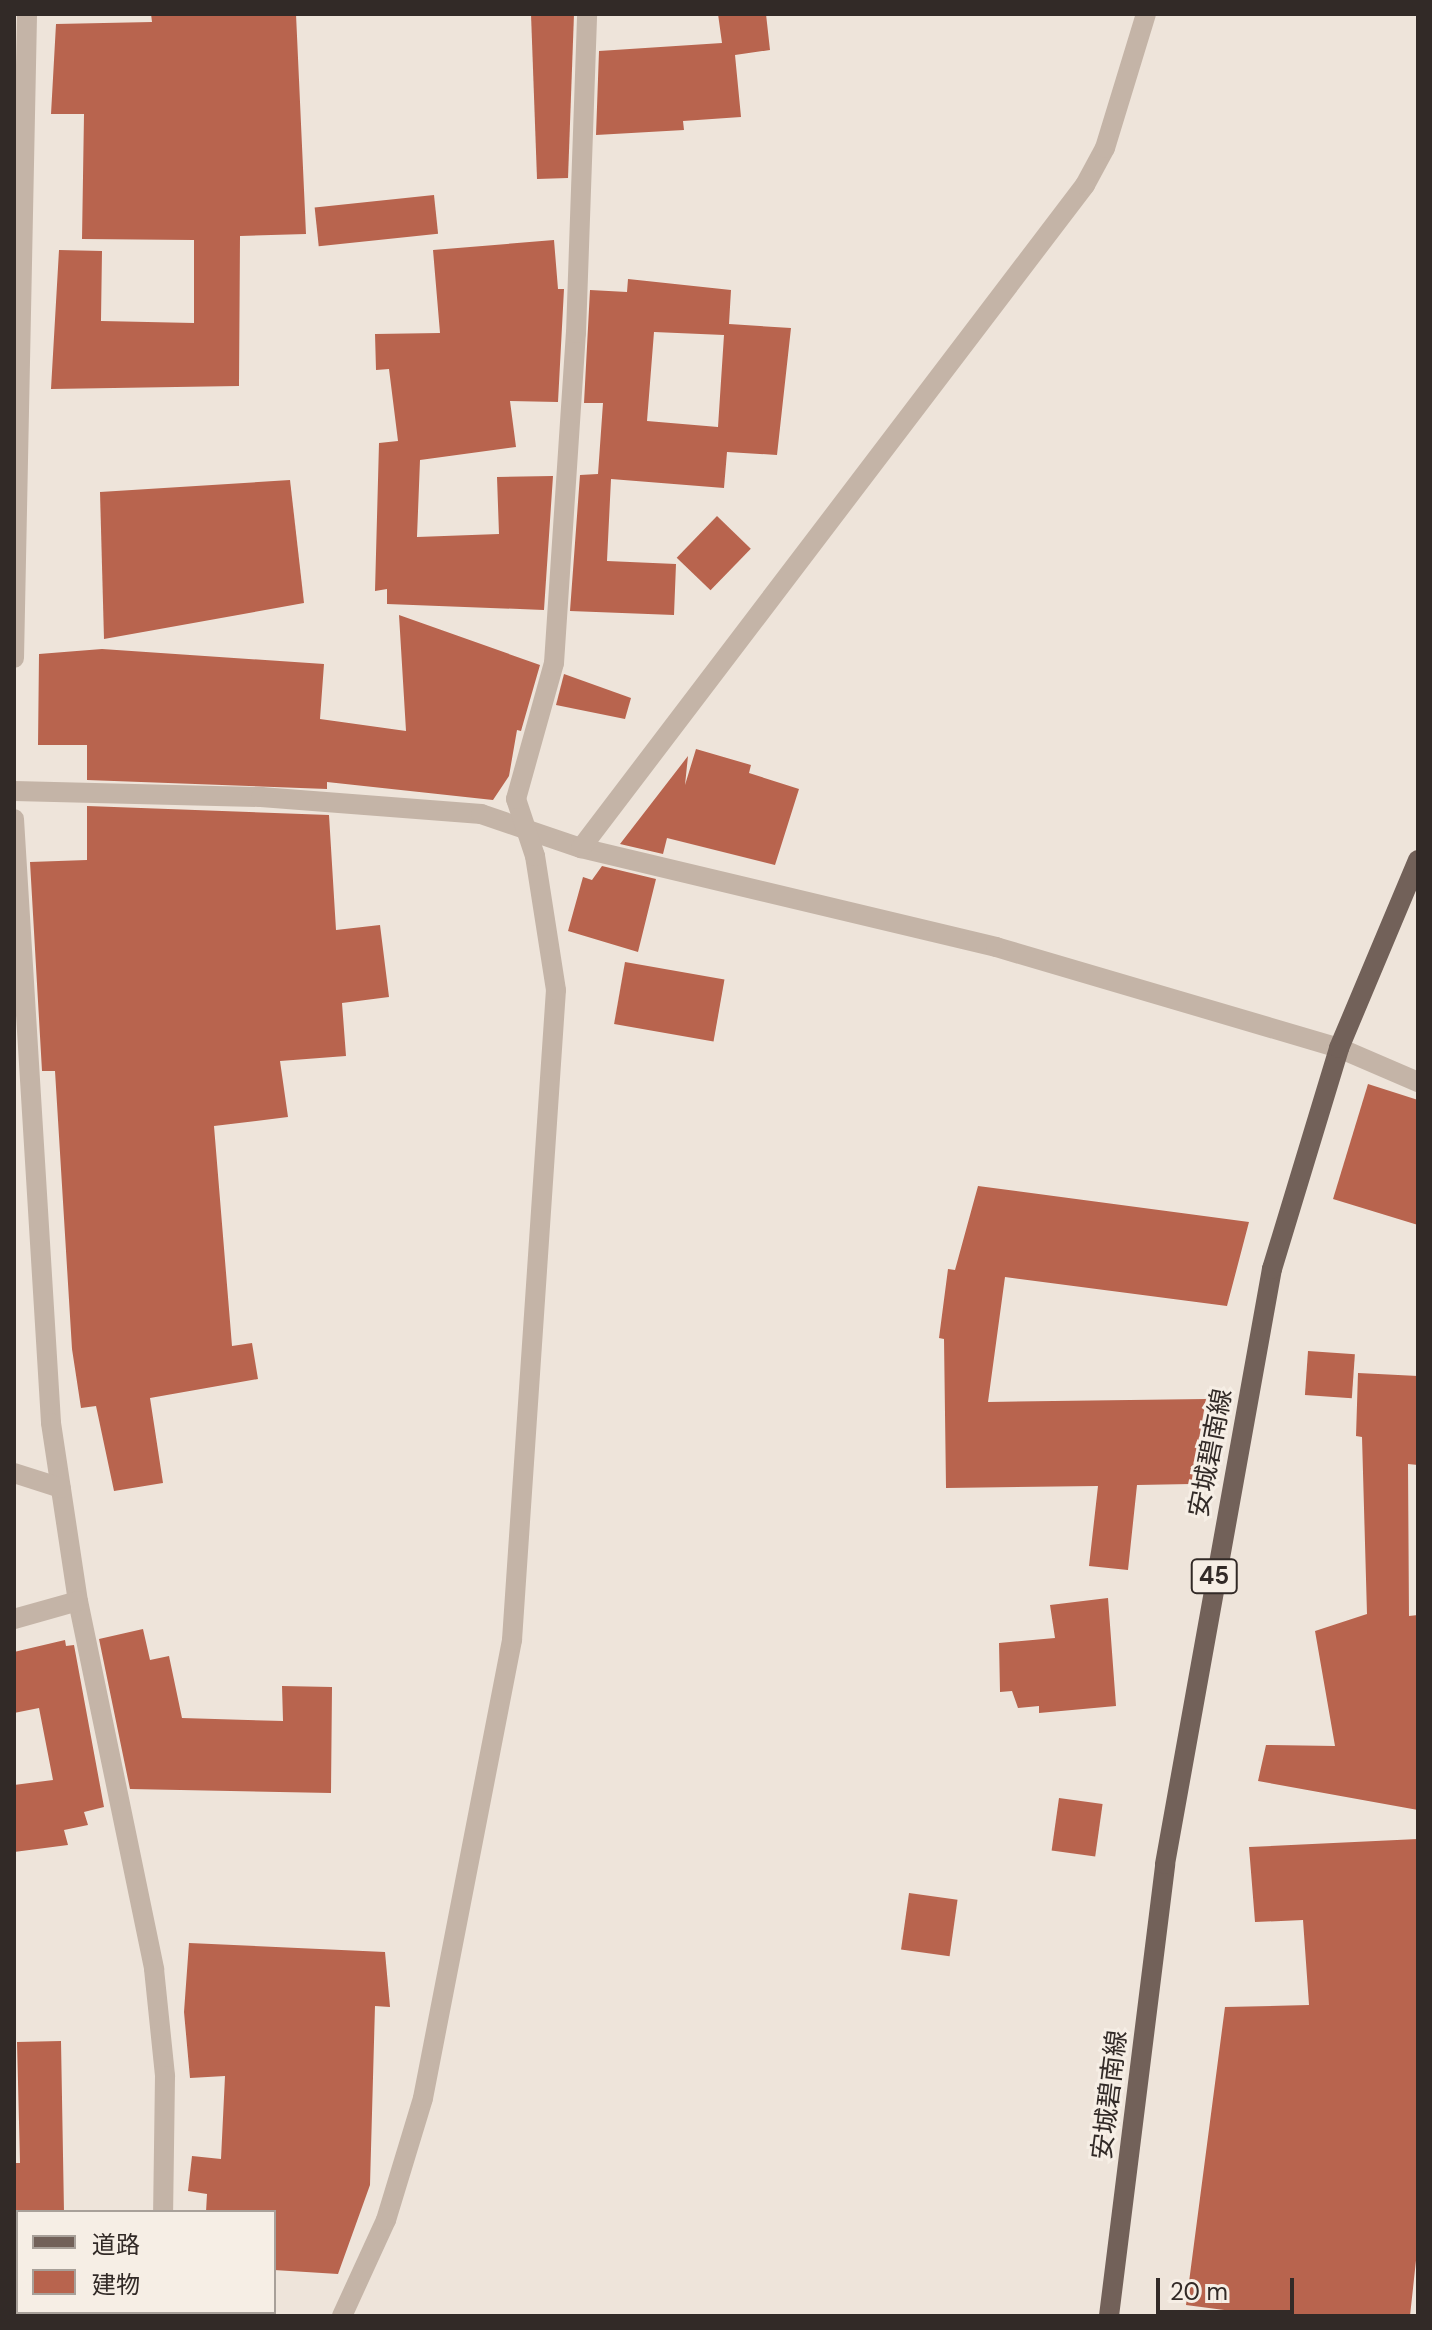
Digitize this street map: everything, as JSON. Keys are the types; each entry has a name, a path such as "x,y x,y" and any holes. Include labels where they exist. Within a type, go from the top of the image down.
{"main road":[{"name":"安城碧南線","path":"1109,2316 1165,1864 1202,1638 1272,1269 1339,1048 1418,860"}],"street":[{"path":"14,658 19,109 27,14"},
{"path":"342,2316 386,2220 423,2098 512,1640 556,990 535,856 516,799 554,663 576,333 587,14"},
{"path":"581,848 1085,185 1114,123 1146,14"},
{"path":"14,791 261,797 481,814 522,823 581,848 996,947 1339,1048 1418,1082"},
{"path":"14,819 51,1423 78,1601 154,1969 165,2076 163,2210"},
{"path":"14,1473 61,1488"},
{"path":"14,1619 78,1601"}],"building":[{"path":"151,14 296,14 306,234 240,236 239,386 51,389 59,250 102,251 101,321 194,323 194,240 82,239 84,114 51,114 56,24 152,22"},
{"path":"531,14 574,14 568,178 537,179"},
{"path":"718,14 766,14 770,50 735,55 741,117 683,121 684,130 596,135 599,51 722,43"},
{"path":"434,195 438,234 319,246 315,208"},
{"path":"554,240 558,289 564,289 558,402 510,401 516,447 420,460 417,537 499,534 497,477 553,476 544,610 387,604 387,589 375,591 379,443 398,441 389,369 376,370 375,334 440,333 433,250"},
{"path":"628,279 731,290 729,324 791,328 777,455 727,452 724,488 611,479 607,561 676,564 674,615 570,611 580,475 598,474 603,403 584,403 590,290 627,292","holes":["654,332 724,335 718,427 647,421"]},
{"path":"290,480 304,603 104,639 100,492"},
{"path":"717,516 751,549 711,590 677,558"},
{"path":"399,615 540,665 521,731 517,730 509,776 493,800 327,782 327,789 87,780 87,745 38,745 39,654 102,649 324,664 320,719 406,731"},
{"path":"564,674 631,698 625,719 556,705"},
{"path":"696,749 751,765 749,773 799,789 775,865 667,838 663,854 620,844 688,756 685,785"},
{"path":"87,806 329,815 336,930 380,925 389,997 342,1003 346,1056 280,1061 288,1117 214,1126 232,1346 252,1343 258,1379 150,1398 163,1483 114,1491 96,1406 81,1408 72,1349 55,1071 42,1071 30,862 87,860"},
{"path":"602,866 656,879 638,952 568,931 583,877 592,880"},
{"path":"625,962 724,980 714,1042 614,1024"},
{"path":"1368,1084 1418,1100 1418,1225 1333,1199"},
{"path":"978,1186 1249,1222 1227,1306 1005,1277 988,1402 1206,1399 1191,1484 1137,1485 1128,1570 1089,1566 1098,1486 946,1488 944,1339 939,1338 948,1269 955,1270"},
{"path":"1308,1351 1355,1354 1352,1398 1305,1395"},
{"path":"1358,1373 1418,1376 1418,1465 1408,1464 1409,1616 1418,1615 1418,1810 1258,1781 1266,1745 1335,1746 1315,1631 1367,1614 1362,1437 1356,1436"},
{"path":"1108,1598 1116,1706 1039,1713 1039,1706 1018,1708 1012,1691 1000,1692 999,1643 1055,1638 1050,1605"},
{"path":"143,1629 150,1660 169,1656 182,1718 283,1721 282,1686 332,1687 331,1793 130,1789 99,1639"},
{"path":"65,1640 66,1646 74,1645 104,1807 84,1812 88,1825 64,1830 68,1845 14,1852 14,1785 53,1780 39,1708 14,1713 14,1652"},
{"path":"1059,1798 1103,1804 1095,1857 1052,1850"},
{"path":"1418,1839 1418,2242 1410,2316 1270,2316 1186,2305 1225,2007 1309,2005 1303,1920 1255,1922 1249,1847"},
{"path":"909,1893 958,1900 950,1956 901,1949"},
{"path":"189,1943 385,1952 390,2007 375,2006 370,2185 338,2274 276,2270 276,2210 206,2210 207,2194 188,2191 192,2156 221,2159 225,2076 190,2078 184,2012"},
{"path":"61,2041 64,2210 14,2212 14,2163 20,2163 17,2042"}]}
